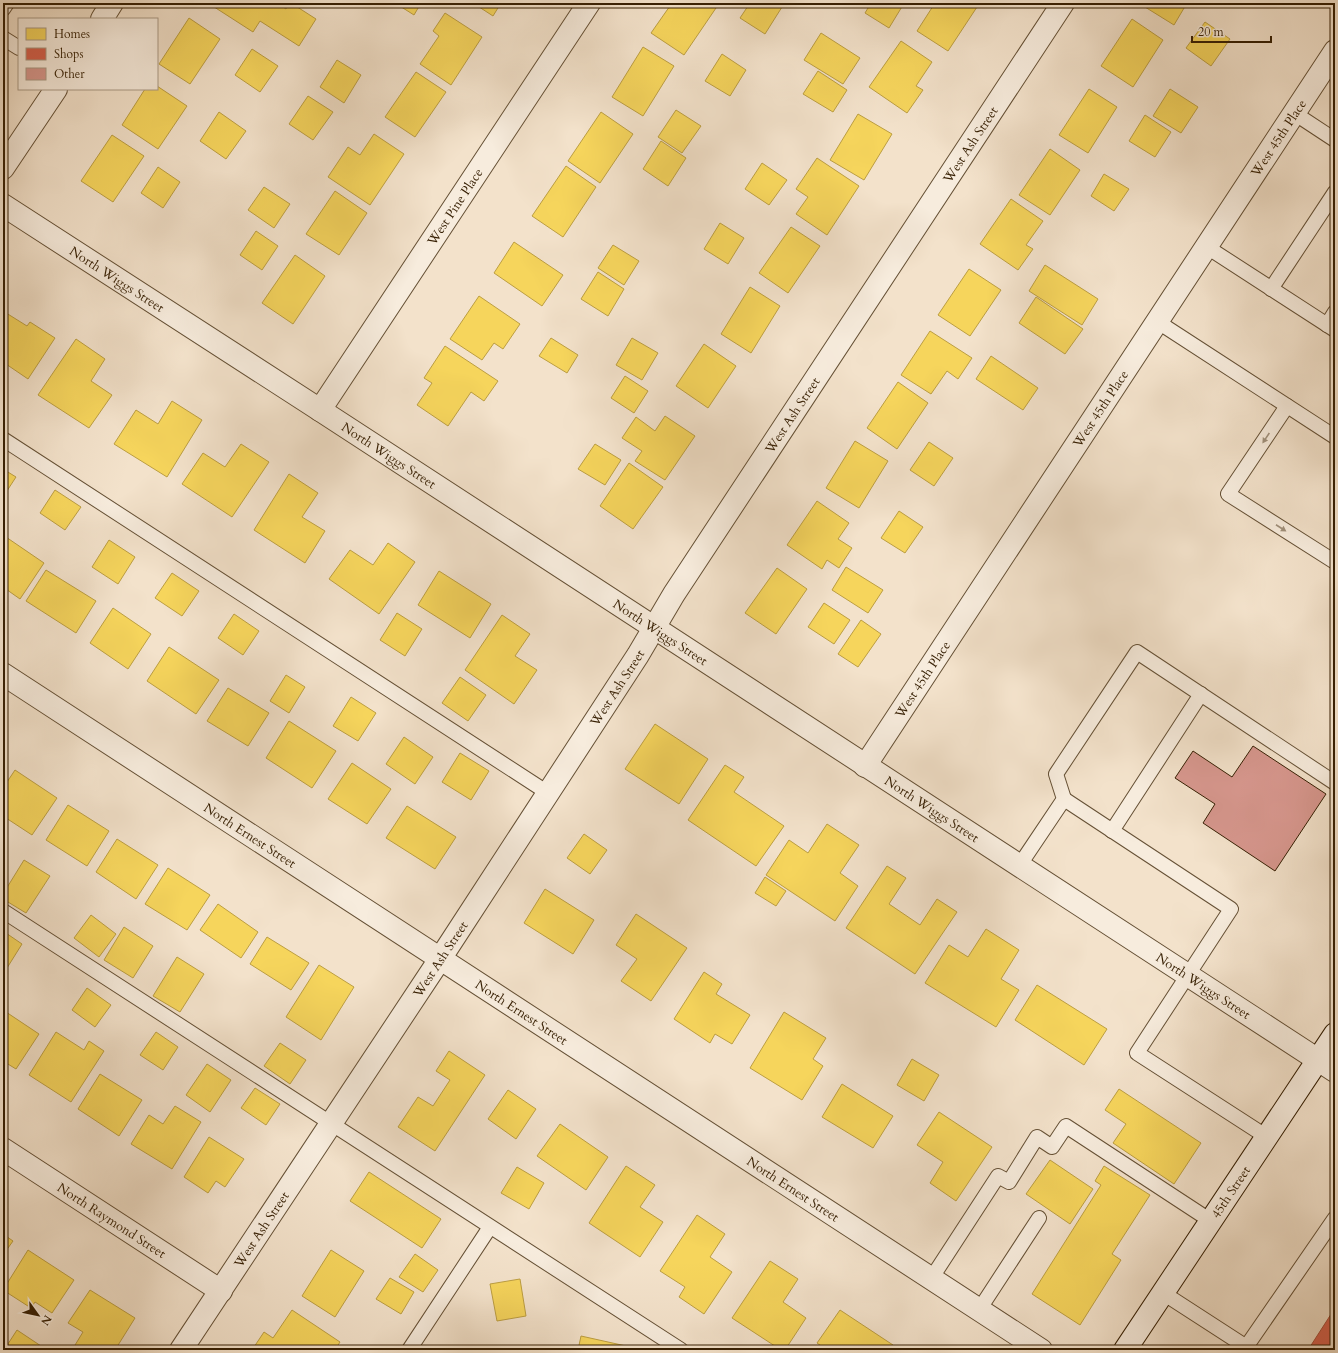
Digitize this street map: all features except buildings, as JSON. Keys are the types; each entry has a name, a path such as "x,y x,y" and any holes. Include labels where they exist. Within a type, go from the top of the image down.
{"street":[{"path":"103,18 112,3"},
{"name":"West Pine Place","path":"320,410 589,3"},
{"name":"West Ash Street","path":"181,1350 440,959 638,655 682,580 1063,3"},
{"name":"West 45th Place","path":"865,766 1335,51"},
{"path":"3,168 55,90"},
{"name":"North Wiggs Street","path":"3,206 320,410 865,766 1327,1065"},
{"name":"North Ernest Street","path":"3,674 1041,1350"},
{"name":"45th Street","path":"1125,1350 1267,1137 1327,1065 1335,1034"},
{"name":"North Raymond Street","path":"3,1148 221,1291"}],"lane":[{"path":"3,9 7,3"},
{"path":"3,38 18,47"},
{"path":"1294,113 1335,140"},
{"path":"1272,289 1335,192"},
{"path":"1207,247 1331,327 1335,312"},
{"path":"1158,322 1335,437"},
{"path":"1288,406 1228,494 1335,562"},
{"path":"3,439 548,793"},
{"path":"1267,1137 1137,1053 1231,909 1064,800 1056,774 1137,652 1335,783"},
{"path":"1112,831 1201,694"},
{"path":"1019,866 1064,800"},
{"path":"3,911 681,1350"},
{"path":"932,1279 998,1176 1009,1182 1038,1137 1052,1147 1066,1126 1211,1221"},
{"path":"979,1310 1039,1218"},
{"path":"1163,1293 1247,1349 1335,1218"},
{"path":"409,1350 490,1227"}]}
